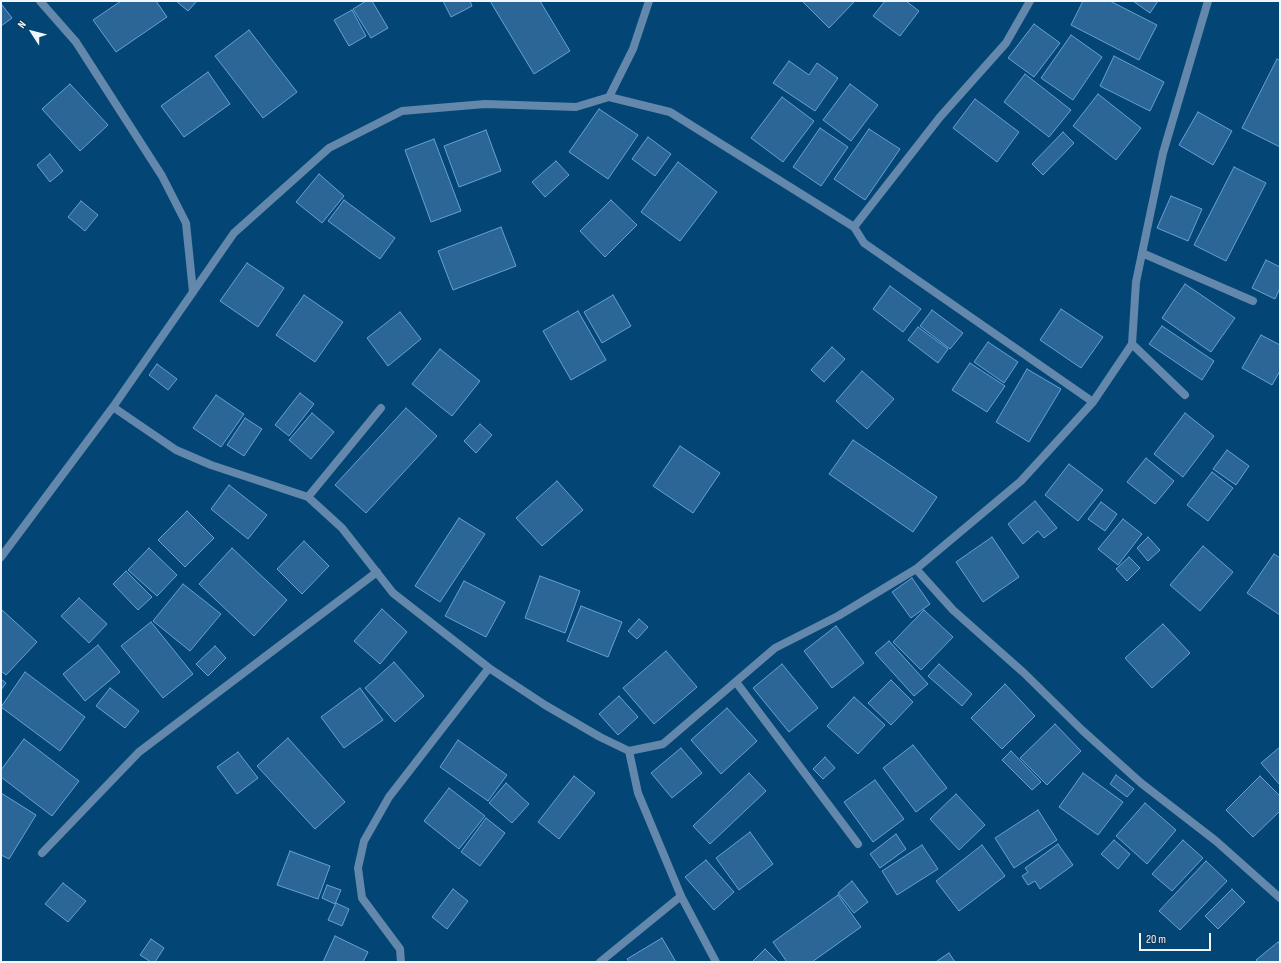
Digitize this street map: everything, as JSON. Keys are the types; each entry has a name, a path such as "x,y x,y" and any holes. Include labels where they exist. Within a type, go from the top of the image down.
{"street":[{"path":"40,1 76,42 162,176 186,223 194,292"},
{"path":"609,97 633,49 649,1"},
{"path":"854,227 940,117 1006,43 1030,1"},
{"path":"114,407 176,450 211,465 308,497 342,528 394,593 489,668 545,705 600,737 629,751 663,744 775,648 838,616 916,569 1021,481 1093,402 1132,344 1136,282 1163,153 1208,1"},
{"path":"1,557 114,407 234,233 329,148 402,111 485,104 576,107 609,97 670,112 854,227 864,243 1093,402"},
{"path":"1142,253 1253,301"},
{"path":"1132,344 1185,395"},
{"path":"308,497 381,408"},
{"path":"916,569 953,610 1024,674 1082,730 1141,783 1216,842 1280,898"},
{"path":"42,853 139,752 377,572"},
{"path":"402,962 400,949 362,898 358,868 364,841 389,797 489,668"},
{"path":"736,682 858,844"},
{"path":"629,751 638,793 681,896 716,962"},
{"path":"600,962 681,896"}],"building":[{"path":"121,1 156,1 167,17 116,52 93,20"},
{"path":"176,1 197,1 188,11"},
{"path":"366,1 372,1 388,28 371,38 353,9"},
{"path":"443,1 470,1 472,6 451,17"},
{"path":"490,1 540,1 570,51 534,74"},
{"path":"802,1 855,1 829,28"},
{"path":"885,1 906,1 919,11 900,36 873,16"},
{"path":"1083,1 1110,1 1157,25 1139,60 1071,25"},
{"path":"1133,1 1158,1 1150,13"},
{"path":"2,5 12,18 1,26 1,7"},
{"path":"352,10 366,36 349,46 334,20"},
{"path":"1034,24 1060,43 1034,77 1008,58"},
{"path":"249,30 297,92 263,118 215,56"},
{"path":"1071,35 1102,57 1073,100 1041,78"},
{"path":"1114,56 1164,82 1150,111 1100,86"},
{"path":"1277,59 1280,61 1280,147 1242,128"},
{"path":"789,61 809,75 817,63 838,78 815,111 773,83"},
{"path":"208,72 230,104 184,137 161,106"},
{"path":"1025,74 1071,110 1049,137 1004,102"},
{"path":"70,84 108,125 80,151 42,109"},
{"path":"850,84 878,105 851,141 823,120"},
{"path":"1098,94 1141,128 1116,160 1073,126"},
{"path":"782,97 814,121 783,162 751,138"},
{"path":"975,99 1019,132 997,162 953,128"},
{"path":"599,109 638,135 608,179 569,152"},
{"path":"1198,112 1232,131 1213,165 1179,145"},
{"path":"820,128 848,147 821,186 793,167"},
{"path":"869,129 900,149 865,200 834,179"},
{"path":"486,130 501,171 459,187 444,146"},
{"path":"1063,132 1074,143 1043,175 1032,164"},
{"path":"648,137 671,154 655,176 632,159"},
{"path":"434,139 461,211 431,222 405,150"},
{"path":"50,154 63,171 50,182 37,165"},
{"path":"556,161 569,175 545,197 532,182"},
{"path":"678,162 717,192 680,241 641,212"},
{"path":"1234,167 1266,183 1226,261 1194,245"},
{"path":"319,174 344,196 322,223 296,202"},
{"path":"1171,196 1202,209 1188,241 1157,228"},
{"path":"344,200 395,238 380,259 328,221"},
{"path":"611,200 637,225 605,257 580,231"},
{"path":"81,201 98,215 85,231 68,217"},
{"path":"501,227 516,266 453,290 438,251"},
{"path":"1266,260 1280,267 1280,288 1275,299 1252,288"},
{"path":"247,263 284,288 258,327 220,301"},
{"path":"1185,284 1235,318 1211,352 1162,318"},
{"path":"890,286 921,309 903,332 873,309"},
{"path":"304,295 343,322 315,362 276,335"},
{"path":"613,295 631,326 602,343 584,312"},
{"path":"1061,309 1103,337 1081,368 1040,340"},
{"path":"932,310 963,333 950,349 920,326"},
{"path":"578,311 606,360 571,380 543,331"},
{"path":"400,312 421,339 388,366 367,338"},
{"path":"1162,326 1214,361 1202,380 1149,344"},
{"path":"918,327 948,349 938,363 908,340"},
{"path":"1261,335 1280,345 1280,371 1272,385 1242,368"},
{"path":"988,342 1018,362 1004,383 974,362"},
{"path":"832,347 845,359 824,382 811,370"},
{"path":"440,349 480,381 452,416 412,384"},
{"path":"970,363 1005,386 987,412 952,390"},
{"path":"157,364 177,379 168,390 149,375"},
{"path":"1027,369 1061,389 1029,442 996,422"},
{"path":"862,371 894,399 867,429 836,401"},
{"path":"300,393 314,404 289,436 275,425"},
{"path":"216,395 244,414 221,447 193,428"},
{"path":"406,408 437,436 366,513 335,485"},
{"path":"312,413 334,432 311,459 289,440"},
{"path":"1185,413 1214,436 1183,477 1154,454"},
{"path":"245,418 262,429 244,456 227,445"},
{"path":"480,424 492,435 476,453 464,441"},
{"path":"853,440 937,497 913,532 829,474"},
{"path":"680,446 720,473 693,513 653,486"},
{"path":"1227,450 1249,466 1236,485 1213,469"},
{"path":"1146,458 1174,481 1155,504 1127,482"},
{"path":"1069,464 1103,490 1078,521 1045,495"},
{"path":"1212,472 1233,488 1208,521 1187,505"},
{"path":"557,481 583,510 542,546 516,518"},
{"path":"229,485 267,515 248,539 211,509"},
{"path":"1035,501 1057,528 1044,538 1038,531 1023,544 1008,524"},
{"path":"1101,502 1117,514 1105,531 1088,519"},
{"path":"187,511 214,538 185,567 158,540"},
{"path":"459,518 485,534 440,602 415,586"},
{"path":"1123,519 1142,534 1118,565 1098,549"},
{"path":"992,537 1019,577 983,602 956,562"},
{"path":"1148,537 1160,550 1148,561 1137,548"},
{"path":"304,541 329,566 302,594 277,569"},
{"path":"1203,546 1233,572 1200,611 1170,585"},
{"path":"149,548 177,575 157,596 128,570"},
{"path":"232,548 287,600 254,636 199,584"},
{"path":"1274,554 1280,558 1280,615 1247,593"},
{"path":"1129,557 1140,568 1127,581 1116,569"},
{"path":"126,571 152,597 138,610 113,584"},
{"path":"540,576 580,591 565,633 525,618"},
{"path":"912,578 930,604 911,618 892,592"},
{"path":"464,581 505,602 486,637 445,616"},
{"path":"183,584 221,614 190,651 153,621"},
{"path":"79,598 107,624 89,643 61,616"},
{"path":"581,606 622,622 608,657 567,641"},
{"path":"1,609 37,642 6,675 1,671"},
{"path":"382,609 407,632 380,664 354,641"},
{"path":"924,610 953,637 921,670 893,642"},
{"path":"639,619 648,627 637,639 628,631"},
{"path":"151,622 193,674 163,698 121,646"},
{"path":"1163,624 1190,653 1152,688 1125,658"},
{"path":"836,626 864,663 832,688 804,651"},
{"path":"889,641 928,684 914,696 875,653"},
{"path":"98,645 120,672 85,701 63,674"},
{"path":"215,646 226,658 208,676 196,664"},
{"path":"666,651 697,687 654,724 623,688"},
{"path":"394,662 424,696 395,722 365,688"},
{"path":"782,664 818,708 789,732 753,688"},
{"path":"939,664 972,694 962,706 928,676"},
{"path":"25,672 85,717 60,751 1,707"},
{"path":"1,679 6,683 1,690"},
{"path":"891,680 913,702 891,725 868,703"},
{"path":"1005,684 1035,716 1002,749 971,718"},
{"path":"110,688 139,711 125,728 96,706"},
{"path":"360,688 383,720 344,748 321,717"},
{"path":"619,696 638,717 618,735 599,714"},
{"path":"854,697 885,725 858,754 827,726"},
{"path":"727,708 757,741 721,774 691,740"},
{"path":"1055,724 1081,751 1047,785 1020,758"},
{"path":"288,738 345,802 315,829 257,766"},
{"path":"24,739 79,781 52,816 1,777 1,770"},
{"path":"458,740 507,775 488,801 440,767"},
{"path":"913,745 947,788 916,812 883,768"},
{"path":"1280,747 1280,785 1261,763"},
{"path":"681,748 702,773 672,798 651,773"},
{"path":"1011,751 1041,782 1032,790 1002,760"},
{"path":"238,752 258,778 237,794 217,767"},
{"path":"825,757 835,768 823,779 813,769"},
{"path":"749,773 766,791 710,844 693,826"},
{"path":"1083,773 1123,802 1098,835 1059,807"},
{"path":"1116,775 1134,789 1127,797 1110,784"},
{"path":"574,776 595,793 559,839 538,822"},
{"path":"1260,776 1280,796 1280,811 1253,837 1226,810"},
{"path":"875,780 904,819 873,842 844,802"},
{"path":"506,783 529,804 512,823 489,803"},
{"path":"449,788 485,816 459,849 424,821"},
{"path":"1,793 36,815 9,859 1,855"},
{"path":"956,794 985,825 959,850 930,819"},
{"path":"1145,803 1176,830 1147,864 1116,836"},
{"path":"1038,810 1057,840 1014,868 995,838"},
{"path":"486,818 505,833 480,866 461,852"},
{"path":"750,832 773,864 739,890 716,858"},
{"path":"896,834 906,849 880,868 870,854"},
{"path":"1114,840 1130,854 1118,869 1101,854"},
{"path":"1183,840 1203,858 1172,891 1152,874"},
{"path":"1058,844 1073,865 1040,889 1035,881 1028,885 1022,876 1028,872 1025,868"},
{"path":"922,845 938,869 897,895 882,871"},
{"path":"982,845 1005,876 959,911 936,881"},
{"path":"290,851 330,866 318,899 277,885"},
{"path":"706,860 734,892 714,910 685,877"},
{"path":"1206,861 1227,881 1180,930 1159,911"},
{"path":"852,881 868,902 854,913 838,893"},
{"path":"63,883 86,901 68,922 45,904"},
{"path":"327,885 341,890 335,904 322,898"},
{"path":"453,889 468,901 447,929 432,917"},
{"path":"1232,889 1245,902 1218,929 1205,916"},
{"path":"838,895 861,927 812,962 787,962 773,942"},
{"path":"336,903 349,909 342,926 328,920"},
{"path":"335,936 368,952 363,962 323,962"},
{"path":"662,938 676,962 629,962 627,959"},
{"path":"151,939 164,948 155,962 151,962 140,955"},
{"path":"1278,942 1280,945 1280,962 1258,962 1256,960"},
{"path":"765,949 778,962 752,962"},
{"path":"949,953 955,962 937,961"}]}
